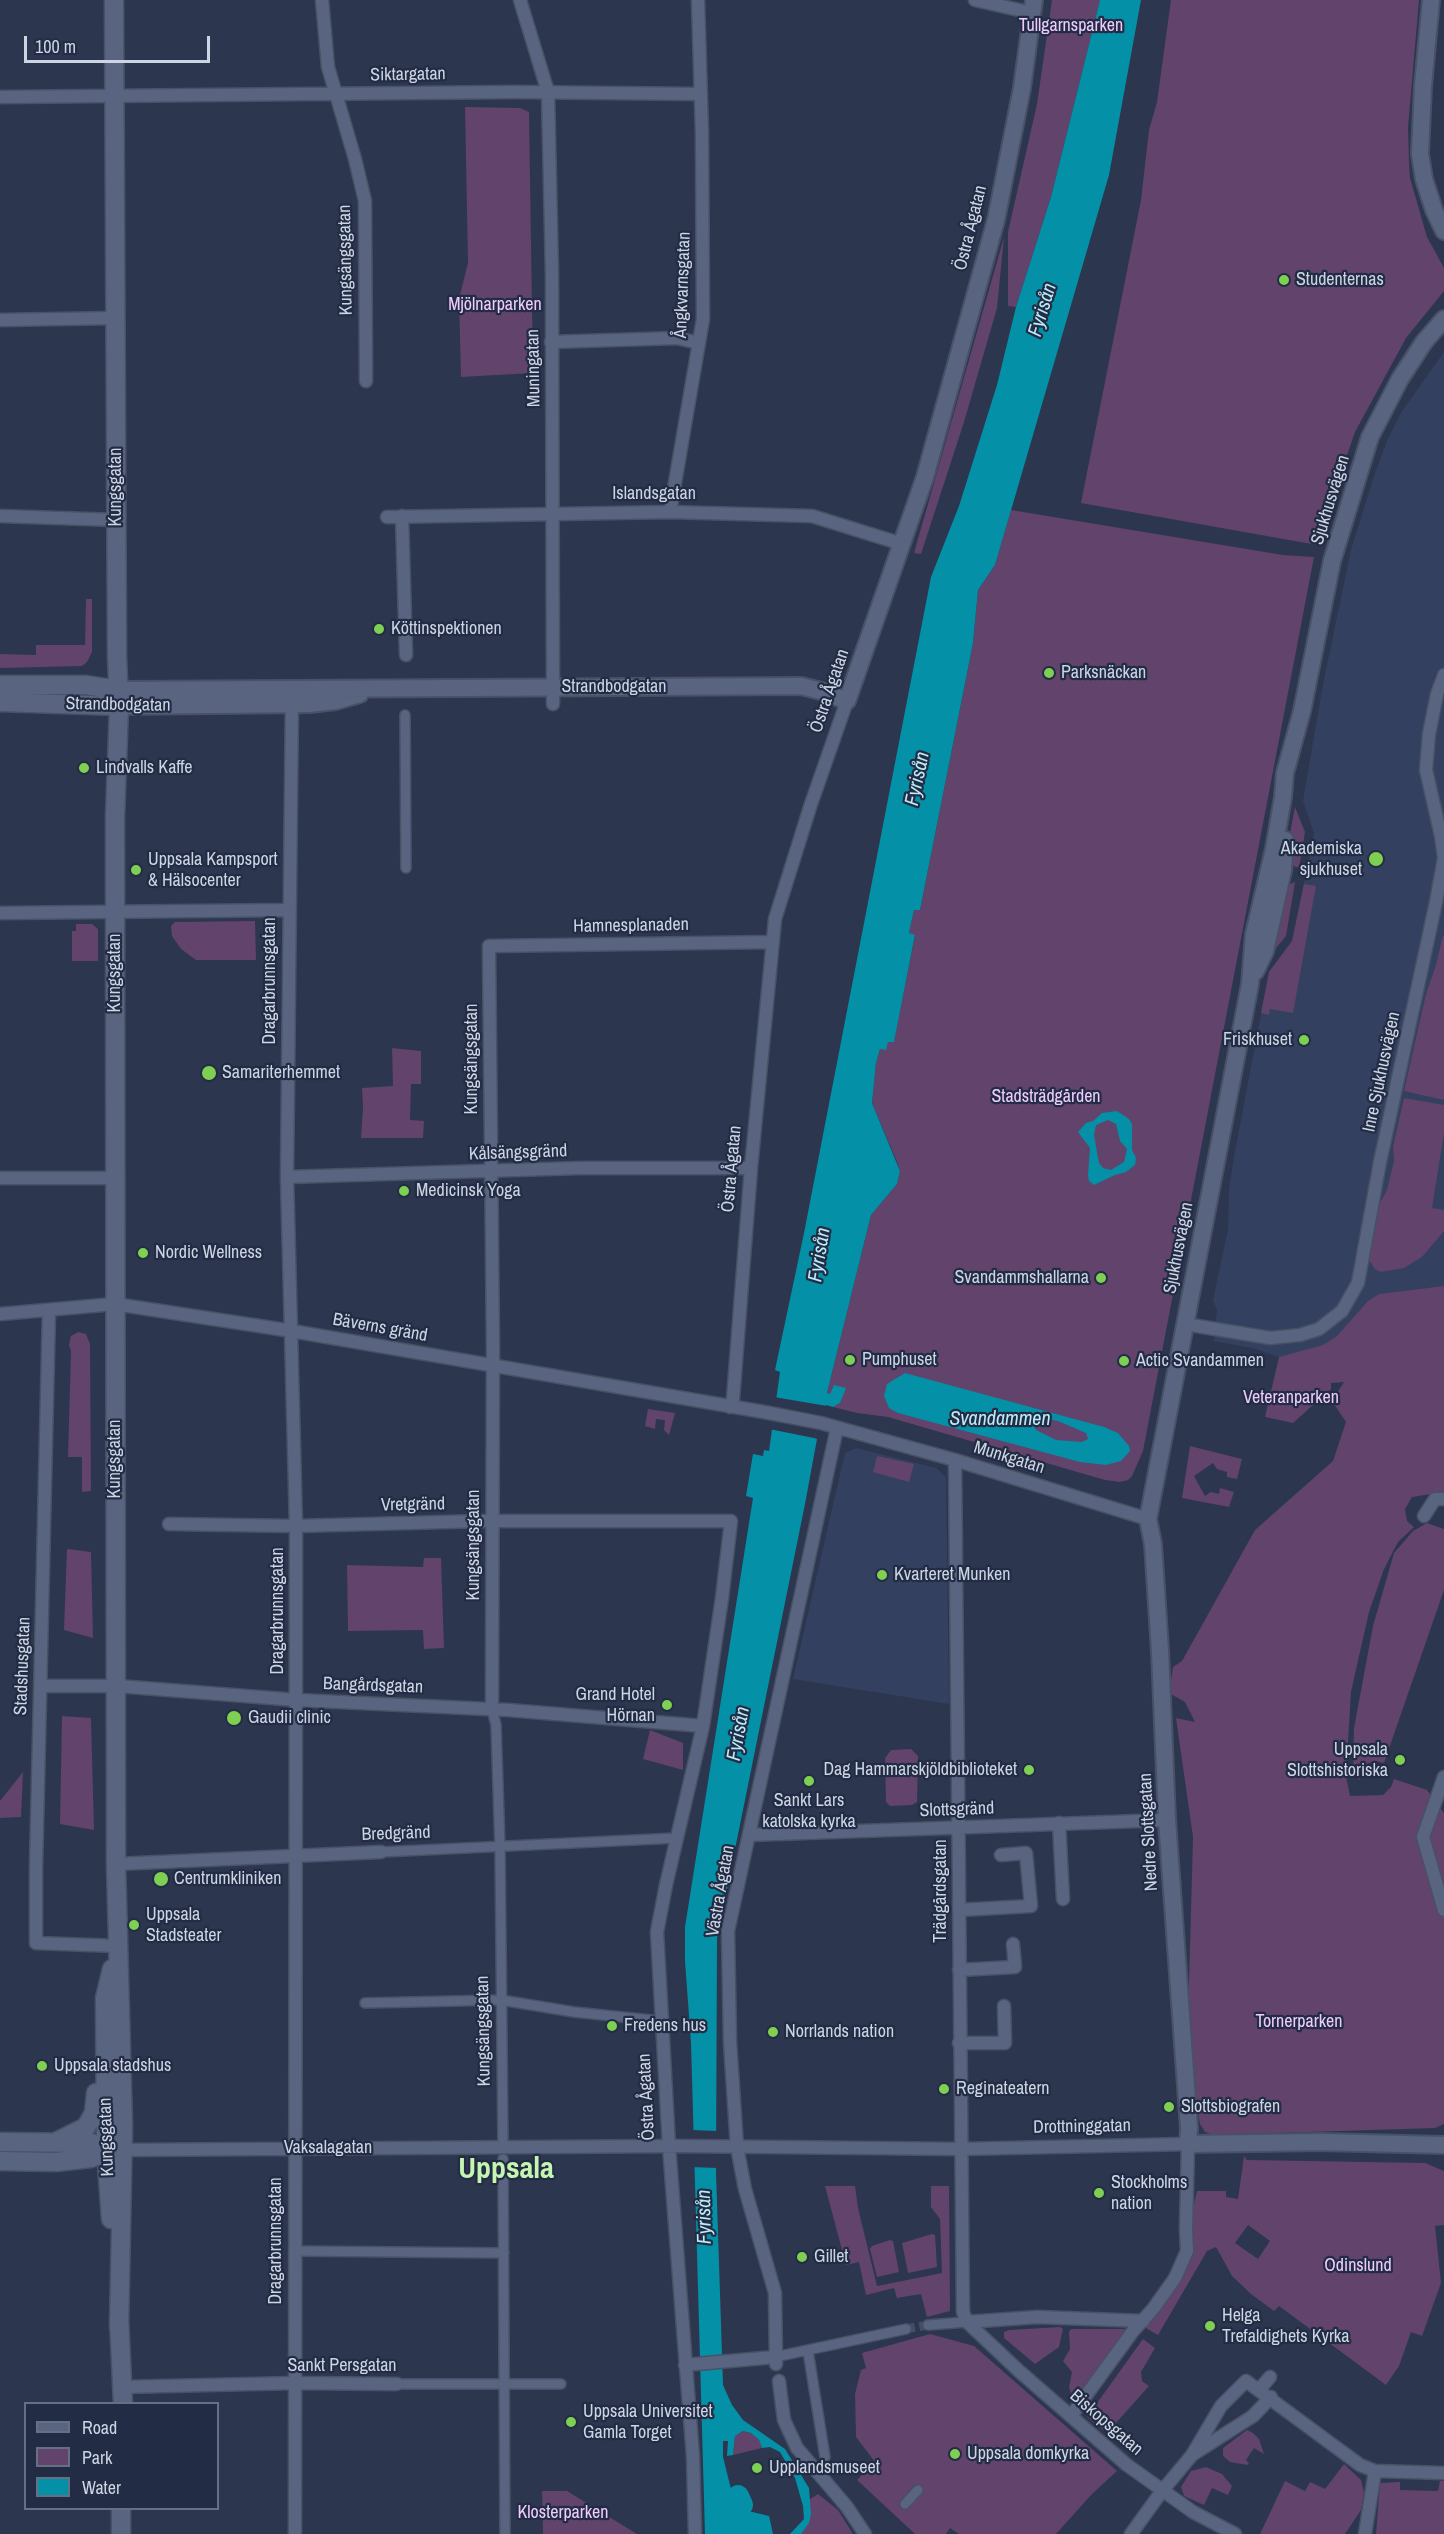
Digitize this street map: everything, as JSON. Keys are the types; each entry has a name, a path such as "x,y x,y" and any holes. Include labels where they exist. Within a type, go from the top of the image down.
{"main road":[{"name":"Kungsgatan","path":"114,0 119,698 115,817 117,1946 114,2150"},
{"name":"Strandbodgatan","path":"0,684 86,685 119,698"},
{"name":"Strandbodgatan","path":"0,702 119,698"},
{"name":"Kungsgatan","path":"117,1946 105,1998 114,2150 123,2395"},
{"path":"56,2142 78,2133 91,2121 94,2113 105,1998"},
{"name":"Vaksalagatan","path":"0,2142 90,2143 114,2150"},
{"name":"Vaksalagatan","path":"0,2161 56,2162 91,2158 114,2150"},
{"path":"121,2510 121,2534"}],"street":[{"name":"Kungsängsgatan","path":"322,0 328,68 365,201 366,381"},
{"name":"Muningatan","path":"520,0 548,92 553,696"},
{"name":"Ångkvarnsgatan","path":"670,512 703,319 698,0"},
{"path":"975,0 1033,7"},
{"path":"1431,0 1423,86 1420,154 1424,179 1444,231"},
{"name":"Östra Ågatan","path":"730,1407 734,1394 751,1168 775,920 847,701 925,477 996,220 1022,88 1033,7"},
{"name":"Siktargatan","path":"0,97 548,92 701,94"},
{"path":"0,320 116,318"},
{"name":"Sjukhusvägen","path":"1148,1519 1250,984 1254,934 1274,849 1285,773 1302,711 1332,561 1370,437 1412,359 1444,319"},
{"path":"551,342 677,338 699,343"},
{"name":"Islandsgatan","path":"387,517 553,512 670,512 812,516 902,544"},
{"path":"0,516 116,520"},
{"path":"402,516 406,655"},
{"name":"Inre Sjukhusvägen","path":"1185,1324 1270,1338 1300,1335 1319,1329 1342,1311 1358,1283 1378,1173 1437,902 1444,858 1426,770 1429,734 1437,694 1444,675"},
{"name":"Strandbodgatan","path":"119,698 292,697 324,703 378,688 553,696 801,686 821,690 847,701"},
{"name":"Dragarbrunnsgatan","path":"292,697 287,1177 296,1526 295,2534"},
{"path":"405,715 406,868"},
{"path":"0,913 289,910"},
{"name":"Hamnesplanaden","path":"489,946 773,942"},
{"name":"Kungsängsgatan","path":"489,946 493,1367 498,1521 492,1709 496,1725 500,1848 503,2143"},
{"name":"Kålsängsgränd","path":"287,1177 580,1168 751,1168"},
{"path":"0,1178 115,1178"},
{"name":"Bäverns gränd","path":"0,1314 115,1304 292,1330 493,1367 758,1411"},
{"name":"Stadshusgatan","path":"49,1310 36,1943 117,1946"},
{"name":"Munkgatan","path":"758,1411 821,1423 955,1460 1148,1519"},
{"name":"Västra Ågatan","path":"776,2361 775,2293 745,2189 737,2147 730,2042 728,1930 837,1428"},
{"name":"Trädgårdsgatan","path":"955,1460 960,2149 963,2312 967,2322"},
{"path":"1424,1516 1435,1499 1444,1499"},
{"name":"Nedre Slottsgatan","path":"1148,1519 1153,1544 1160,1651 1167,1820 1189,2128 1188,2144"},
{"name":"Vretgränd","path":"169,1524 296,1526 498,1521 730,1521"},
{"name":"Östra Ågatan","path":"695,2534 690,2365 669,2146 657,1932 703,1726 722,1598 730,1521"},
{"name":"Bangårdsgatan","path":"40,1686 117,1686 297,1700 492,1709 703,1726"},
{"path":"1444,1777 1423,1837 1444,1910"},
{"name":"Slottsgränd","path":"749,1836 1167,1820"},
{"path":"1059,1823 1063,1899"},
{"name":"Bredgränd","path":"116,1864 677,1838"},
{"path":"959,1910 1030,1906 1026,1853 1001,1855"},
{"path":"959,1970 1015,1967 1013,1944"},
{"path":"365,2003 501,2000 574,2012 662,2021"},
{"path":"960,2043 1005,2043 1004,2006"},
{"name":"Drottninggatan","path":"669,2146 960,2149 1321,2142 1444,2145"},
{"path":"1071,2416 1175,2278 1187,2251 1185,2229 1188,2144"},
{"name":"Vaksalagatan","path":"114,2150 669,2146"},
{"path":"503,2159 505,2534"},
{"path":"294,2251 504,2253"},
{"path":"928,2325 1037,2317 1143,2321"},
{"name":"Biskopsgatan","path":"967,2322 1127,2465 1193,2512 1235,2534"},
{"path":"690,2365 776,2361 808,2351 906,2329"},
{"path":"808,2351 825,2457"},
{"path":"1259,2390 1270,2377"},
{"path":"779,2381 784,2420 797,2448 847,2506 865,2534"},
{"path":"1131,2534 1192,2455 1221,2406 1246,2381 1271,2397 1360,2465 1375,2471 1444,2473"},
{"name":"Sankt Persgatan","path":"123,2395 295,2383 561,2384"},
{"path":"1192,2455 1253,2416 1271,2397"},
{"path":"1365,2534 1375,2471"},
{"path":"905,2504 918,2490"}],"shaded area":[{"name":"Akademiska sjukhuset","path":"1444,352 1444,1356 1279,1357 1252,1348 1214,1341 1217,1310 1213,1300 1228,1230 1229,1189 1235,1151 1269,972 1292,941 1314,833 1303,801 1323,684 1351,550 1387,441 1402,411"},
{"name":"Kvarteret Munken","path":"856,1448 936,1468 946,1477 949,1704 793,1679 845,1453"}],"green space":[{"name":"Tullgarnsparken","path":"1052,0 1100,0 1051,197 1016,307 1008,306 1008,232 1037,104"},
{"name":"Studenternas","path":"1171,0 1419,0 1408,127 1410,178 1427,237 1444,268 1444,291 1406,338 1355,432 1337,484 1323,546 1081,503 1141,200 1149,130 1157,102"},
{"name":"Mjölnarparken","path":"465,107 520,108 529,112 533,373 461,377 459,299 468,263"},
{"path":"1004,237 997,308 964,422 921,554 914,553"},
{"name":"Stadsträdgården","path":"1011,510 1283,555 1314,557 1143,1451 1132,1476 1120,1482 1105,1480 888,1417 833,1407 840,1403 827,1393 871,1215 897,1184 900,1171 872,1103 876,1063 880,1049 888,1042 894,1041 915,936 909,933 914,910 920,910 973,643 978,590 995,565"},
{"path":"86,599 92,599 92,652 87,662 82,666 0,668 0,654 36,655 36,645 85,645"},
{"path":"1295,807 1305,832 1299,868 1291,865 1286,855"},
{"path":"1295,882 1286,936 1273,952 1285,890 1288,885"},
{"path":"1304,884 1316,886 1293,1013 1270,1009 1269,1015 1261,1013 1269,972 1292,941"},
{"path":"255,921 256,960 196,960 181,949 172,936 171,926 175,922"},
{"path":"76,924 92,924 98,929 98,961 72,961 72,931 76,931"},
{"path":"1443,935 1444,1100 1404,1091 1426,994"},
{"path":"392,1048 421,1051 421,1084 411,1084 410,1120 424,1121 423,1138 361,1138 362,1088 393,1086"},
{"path":"1404,1098 1444,1105 1444,1133 1432,1208 1444,1210 1444,1231 1422,1257 1404,1268 1381,1272 1375,1269 1369,1260 1380,1203 1387,1190 1394,1161 1393,1147"},
{"path":"1444,1286 1444,1492 1412,1497 1405,1509 1407,1521 1414,1527 1398,1542 1384,1569 1369,1612 1351,1692 1346,1776 1350,1796 1383,1795 1391,1787 1394,1779 1427,1790 1444,1813 1444,2124 1435,2128 1214,2135 1205,2132 1200,2124 1187,2057 1193,1837 1176,1718 1195,1722 1185,1702 1169,1693 1173,1667 1182,1661 1255,1530 1333,1461 1346,1422 1332,1401 1344,1382 1331,1383 1331,1389 1293,1423 1265,1417 1279,1357 1323,1345 1337,1336 1368,1301 1379,1294"},
{"path":"78,1332 86,1334 90,1344 91,1491 82,1492 82,1457 68,1457 71,1351 69,1345 71,1336"},
{"path":"648,1409 675,1413 669,1435 664,1430 665,1420 656,1419 655,1429 645,1426"},
{"path":"1190,1446 1242,1459 1237,1479 1227,1477 1227,1472 1217,1469 1213,1463 1194,1476 1205,1496 1211,1492 1219,1494 1220,1488 1234,1492 1229,1507 1182,1498"},
{"path":"877,1456 914,1464 909,1482 873,1472"},
{"path":"1427,1523 1444,1529 1444,1590 1384,1763 1375,1761 1366,1764 1359,1780 1353,1771 1354,1728 1373,1626 1394,1553 1413,1531"},
{"path":"67,1549 91,1552 93,1638 64,1630"},
{"path":"424,1558 441,1558 444,1648 424,1649 423,1630 348,1631 347,1565 423,1567"},
{"path":"62,1716 91,1718 94,1830 60,1824"},
{"path":"650,1730 683,1743 683,1770 643,1759"},
{"path":"911,1749 918,1756 917,1802 912,1805 890,1806 886,1802 885,1758 891,1750"},
{"path":"23,1772 21,1817 0,1818 0,1801"},
{"name":"Odinslund","path":"1244,2156 1247,2160 1425,2163 1444,2171 1444,2225 1435,2226 1441,2283 1422,2336 1411,2332 1399,2366 1386,2385 1279,2306 1274,2311 1251,2294 1232,2276 1216,2247 1207,2251 1158,2335 1144,2327 1175,2281 1197,2191 1226,2191 1226,2197 1238,2199","holes":["1248,2225 1270,2241 1258,2259 1235,2243"]},
{"path":"825,2186 855,2186 877,2286 942,2273 940,2219 931,2207 931,2186 949,2186 950,2311 927,2317 921,2294 897,2298 894,2288 866,2295 859,2262 846,2265"},
{"path":"935,2235 937,2267 908,2273 902,2243"},
{"path":"893,2241 899,2272 877,2277 870,2249 872,2246"},
{"path":"1060,2327 1063,2329 1059,2347 1035,2364 1004,2338 1004,2332 1009,2330"},
{"path":"1071,2329 1127,2329 1076,2401 1069,2387 1072,2372 1063,2361 1070,2349 1069,2332"},
{"path":"930,2334 974,2346 1117,2471 1092,2494 1056,2534 959,2534 950,2528 946,2534 915,2534 857,2480 875,2462 856,2437 855,2394 861,2370 866,2368 862,2353"},
{"path":"1143,2339 1155,2348 1141,2372 1142,2381 1149,2386 1107,2433 1087,2417"},
{"path":"1247,2430 1259,2439 1264,2454 1254,2448 1246,2460 1249,2463 1247,2465 1230,2462 1223,2456 1223,2448"},
{"path":"743,2431 751,2433 759,2440 762,2448 733,2455 735,2436"},
{"path":"1344,2464 1361,2480 1364,2492 1361,2510 1345,2534 1260,2534 1285,2481 1305,2491 1310,2482 1325,2489"},
{"path":"1206,2467 1222,2474 1232,2486 1228,2495 1212,2488 1204,2505 1184,2496 1181,2487 1191,2471"},
{"path":"1440,2481 1444,2481 1444,2534 1376,2534 1380,2483 1400,2482 1400,2490 1438,2491"},
{"name":"Klosterparken","path":"542,2491 567,2491 637,2534 543,2534"},
{"path":"818,2494 838,2510 853,2534 796,2534 806,2521 807,2501"}],"water":[{"name":"Fyrisån","path":"1100,0 1141,0 1109,175 995,565 978,590 973,643 920,910 914,910 909,933 915,935 894,1042 888,1042 886,1050 880,1049 876,1063 872,1103 900,1171 897,1184 871,1215 827,1393 830,1394 834,1385 846,1388 840,1403 833,1407 826,1405 814,1438 817,1439 805,1504 717,1938 716,2172 723,2385 732,2405 743,2420 785,2449 809,2488 811,2514 809,2523 801,2534 790,2534 804,2519 803,2506 795,2478 780,2452 770,2447 762,2448 759,2440 751,2433 743,2431 735,2436 733,2455 727,2456 728,2441 723,2441 723,2457 733,2497 740,2509 769,2516 773,2534 705,2534 691,2043 685,1927 753,1498 746,1496 753,1454 763,1456 764,1450 769,1451 780,1372 775,1370 804,1233 931,577 959,506 997,385 1016,307 1051,197"},
{"path":"1117,1111 1129,1119 1132,1124 1132,1150 1136,1158 1135,1165 1126,1172 1094,1185 1089,1181 1088,1175 1090,1148 1078,1132 1086,1123 1093,1121 1102,1113","holes":["1108,1120 1116,1124 1120,1141 1127,1149 1124,1162 1111,1170 1103,1168 1099,1163 1094,1135 1096,1125"]},
{"name":"Svandammen","path":"905,1373 1104,1427 1118,1433 1129,1446 1130,1451 1121,1461 1106,1465 1080,1462 898,1413 889,1408 884,1396 887,1384","holes":["1038,1417 1058,1421 1086,1433 1088,1439 1082,1442 1056,1440 1036,1430 1032,1422"]}],"pier":[{"path":"774,1397 827,1406 814,1438 769,1429"},
{"path":"690,2130 719,2131 719,2168 691,2167"}],"waterway":[{"path":"738,2496 742,2505"}],"tunnel":[{"path":"906,2329 928,2325"}],"place":[{"name":"Studenternas","path":"1284,280"},
{"name":"Köttinspektionen","path":"379,629"},
{"name":"Parksnäckan","path":"1049,673"},
{"name":"Lindvalls Kaffe","path":"84,768"},
{"name":"Akademiska sjukhuset","path":"1376,859"},
{"name":"Uppsala Kampsport & Hälsocenter","path":"136,870"},
{"name":"Friskhuset","path":"1304,1040"},
{"name":"Samariterhemmet","path":"209,1073"},
{"name":"Medicinsk Yoga","path":"404,1191"},
{"name":"Nordic Wellness","path":"143,1253"},
{"name":"Svandammshallarna","path":"1101,1278"},
{"name":"Pumphuset","path":"850,1360"},
{"name":"Actic Svandammen","path":"1124,1361"},
{"name":"Kvarteret Munken","path":"882,1575"},
{"name":"Grand Hotel Hörnan","path":"667,1705"},
{"name":"Gaudii clinic","path":"234,1718"},
{"name":"Uppsala Slottshistoriska","path":"1400,1760"},
{"name":"Dag Hammarskjöldbiblioteket","path":"1029,1770"},
{"name":"Sankt Lars katolska kyrka","path":"809,1781"},
{"name":"Centrumkliniken","path":"161,1879"},
{"name":"Uppsala Stadsteater","path":"134,1925"},
{"name":"Fredens hus","path":"612,2026"},
{"name":"Norrlands nation","path":"773,2032"},
{"name":"Uppsala stadshus","path":"42,2066"},
{"name":"Reginateatern","path":"944,2089"},
{"name":"Slottsbiografen","path":"1169,2107"},
{"name":"Stockholms nation","path":"1099,2193"},
{"name":"Gillet","path":"802,2257"},
{"name":"Helga Trefaldighets Kyrka","path":"1210,2326"},
{"name":"Uppsala Universitet Gamla Torget","path":"571,2422"},
{"name":"Uppsala domkyrka","path":"955,2454"},
{"name":"Upplandsmuseet","path":"757,2468"}],"district":[{"name":"Uppsala","path":"506,2170"}],"park label":[{"name":"Veteranparken","path":"1291,1398"},
{"name":"Tornerparken","path":"1299,2022"}]}
